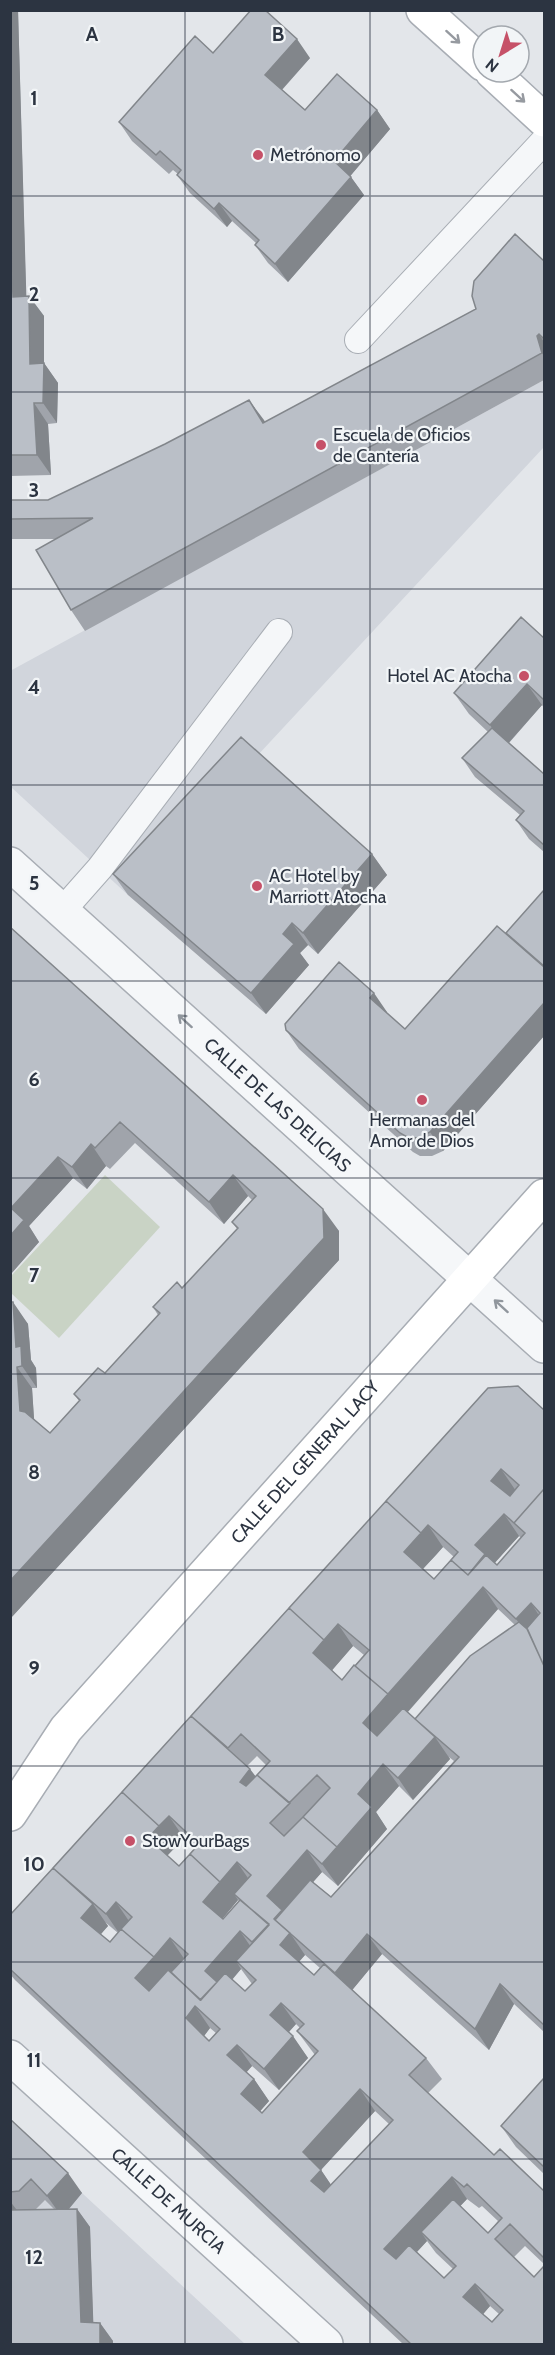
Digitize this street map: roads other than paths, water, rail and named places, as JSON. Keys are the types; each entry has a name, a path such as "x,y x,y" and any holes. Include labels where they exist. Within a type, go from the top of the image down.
{"street":[{"path":"423,10 471,53"},
{"path":"505,84 544,120"},
{"name":"CALLE DE LAS DELICIAS","path":"10,864 544,1346"},
{"name":"CALLE DEL GENERAL LACY","path":"66,1729 544,1196"},
{"path":"10,1769 66,1729"},
{"path":"10,1814 66,1729"},
{"name":"CALLE DE MURCIA","path":"10,2057 326,2344"}],"lane":[{"path":"358,340 544,141"},
{"path":"62,910 100,868 279,632"}],"place":[{"name":"Metrónomo","path":"258,155"},
{"name":"Escuela de Oficios de Cantería","path":"321,445"},
{"name":"Hotel AC Atocha","path":"524,676"},
{"name":"AC Hotel by Marriott Atocha","path":"257,886"},
{"name":"Hermanas del Amor de Dios","path":"422,1100"},
{"name":"StowYourBags","path":"130,1841"}]}
